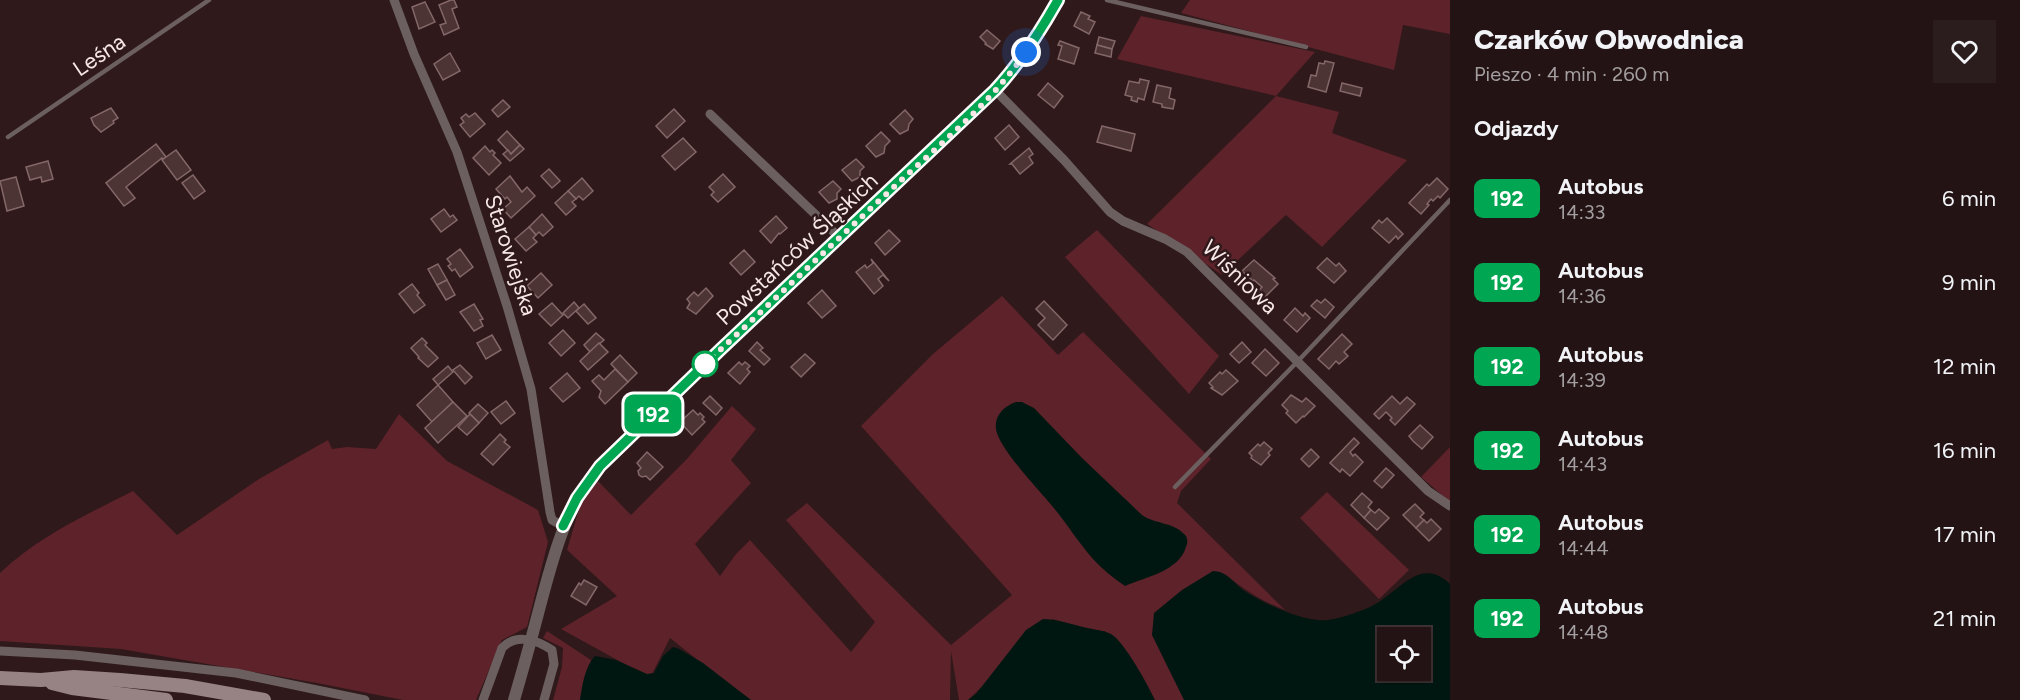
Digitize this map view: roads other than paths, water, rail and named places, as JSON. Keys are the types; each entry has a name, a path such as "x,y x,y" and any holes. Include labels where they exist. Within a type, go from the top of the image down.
{"main road":[{"path":"0,678 41,680 74,677 130,681 264,700"},
{"path":"41,680 72,688 166,700"}],"street":[{"name":"Starowiejska","path":"394,0 414,54 457,152 500,284 531,389 552,520 563,526"},
{"name":"Powstańców Śląskich","path":"514,700 563,526 577,498 600,466 995,90 1015,69 1058,0"},
{"name":"Wiśniowa","path":"995,90 1064,160 1110,212 1123,221 1166,239 1187,252 1428,491 1450,506"},
{"path":"710,114 839,237"},
{"path":"483,700 502,648 508,641 515,638 531,641 552,650 554,657 544,700"},
{"path":"0,651 75,655 236,673 365,700"}],"lane":[{"name":"Leśna","path":"8,137 209,0"},
{"path":"1107,0 1305,47"},
{"path":"1175,487 1450,200"}],"water":[{"path":"1016,402 1022,402 1034,408 1142,515 1174,527 1185,535 1187,545 1176,562 1161,572 1125,586 1096,563 1012,458 999,437 996,429 998,416 1004,409"},
{"path":"1213,571 1226,575 1243,590 1261,601 1296,615 1319,620 1338,618 1372,606 1410,579 1429,573 1439,576 1450,584 1450,700 1184,700 1152,635 1154,613 1182,590"},
{"path":"1043,619 1061,621 1111,634 1129,654 1155,700 968,700 976,694 1026,630"},
{"path":"673,647 703,663 751,700 580,700 586,671 595,656 616,660 647,674 654,673 663,656"}]}
